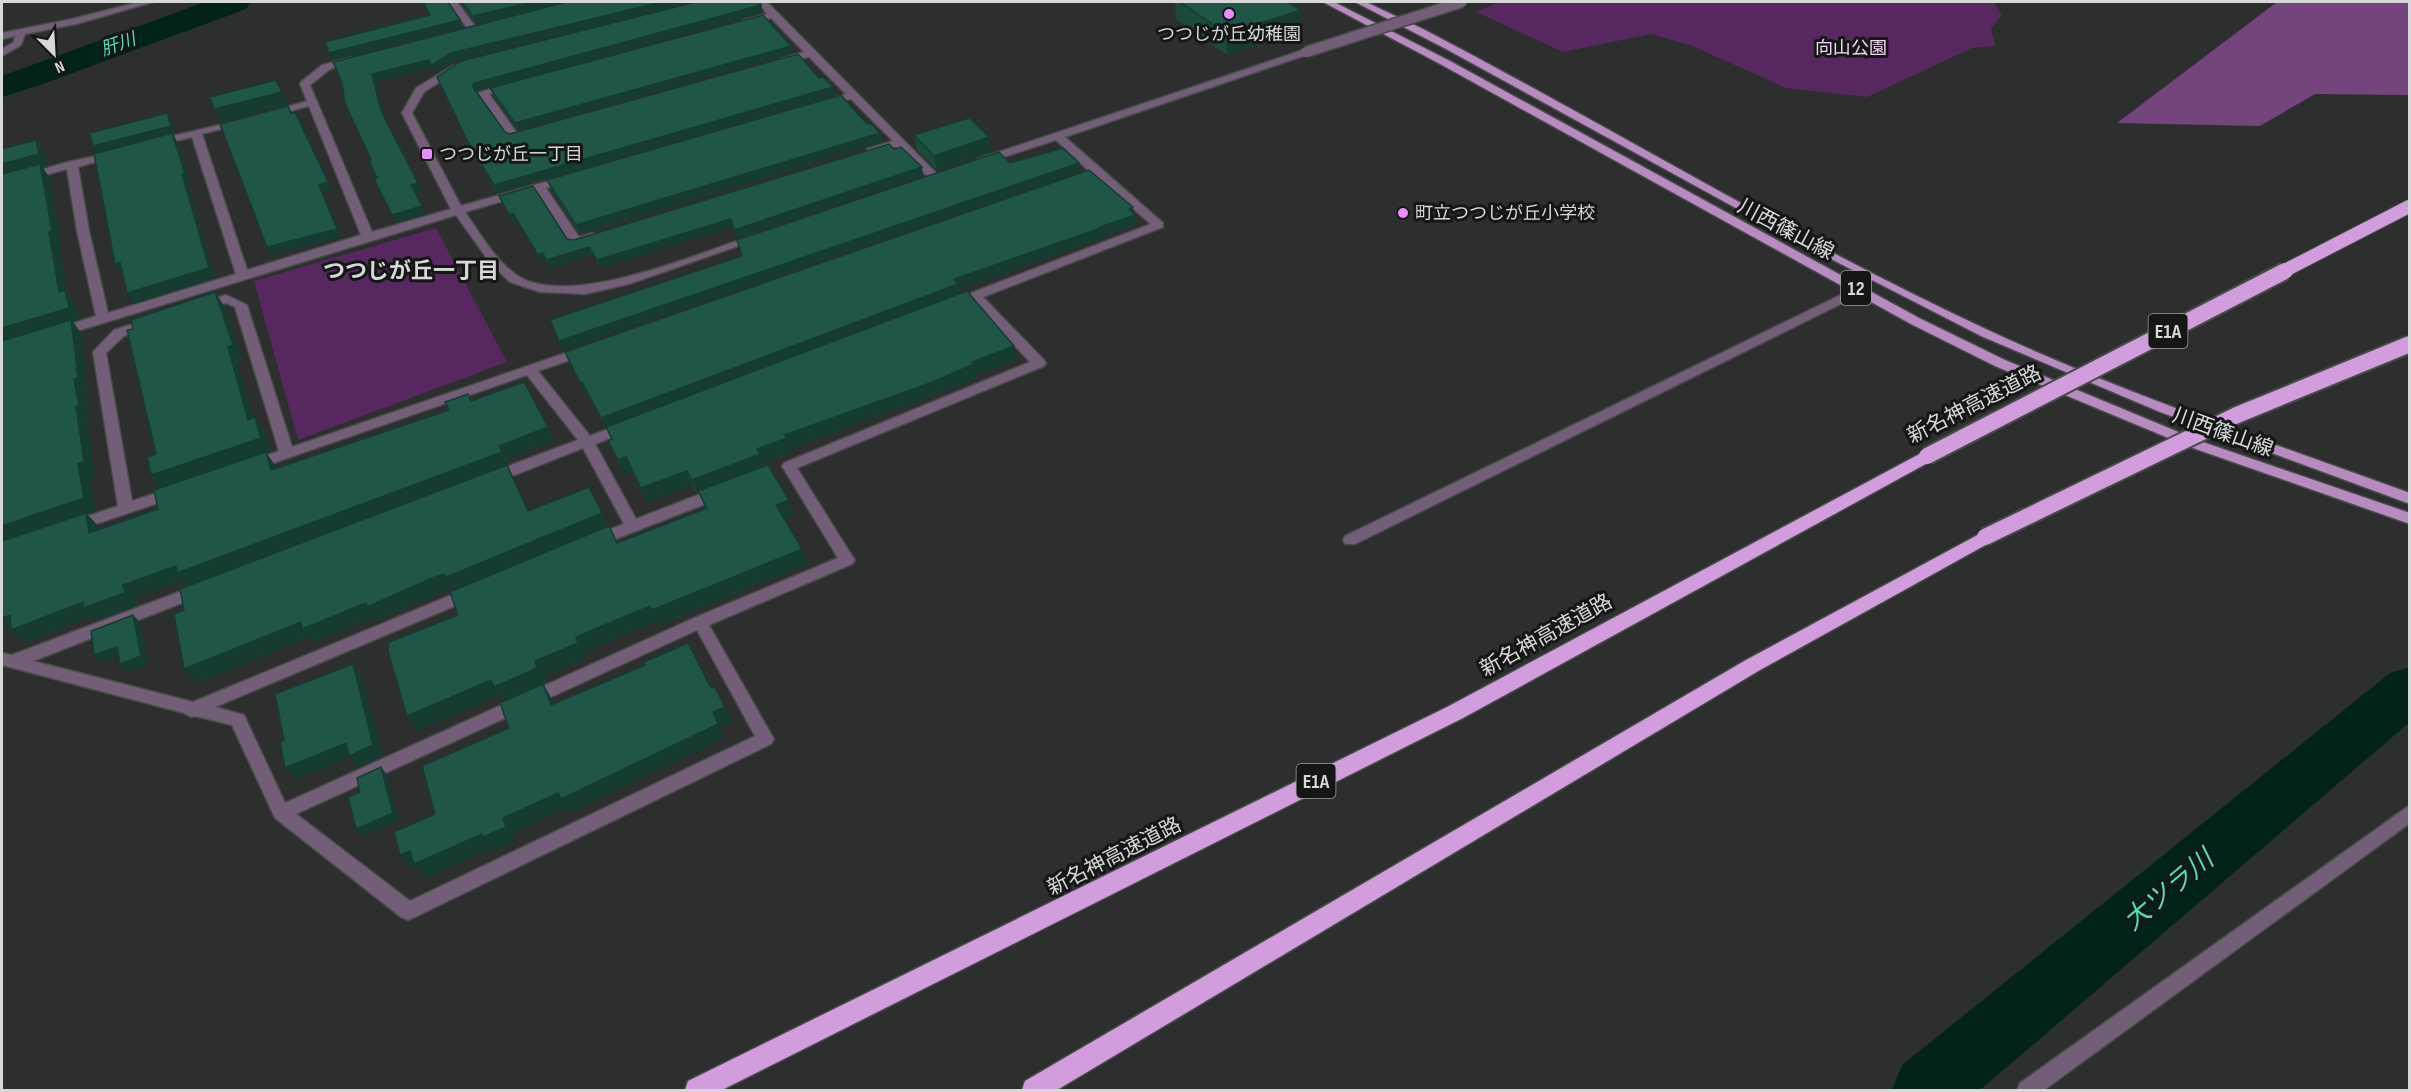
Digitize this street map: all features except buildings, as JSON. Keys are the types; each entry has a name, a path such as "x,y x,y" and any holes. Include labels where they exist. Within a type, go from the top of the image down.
{"highway":[{"name":"新名神高速道路","path":"697,1090 1456,712 1927,456 2409,206"},
{"path":"1034,1090 1753,664 1985,537 2237,415 2409,344"}],"main road":[{"name":"川西篠山線","path":"1328,2 1446,63 1915,321 2000,363 2196,444 2409,519"},
{"name":"川西篠山線","path":"1360,2 1420,29 1627,145 1928,305 2145,401 2409,499"}],"street":[{"path":"2,36 73,22 148,2"},
{"path":"453,2 472,29"},
{"path":"764,2 772,15 934,177"},
{"path":"968,166 1462,2"},
{"path":"739,24 772,15"},
{"path":"2,53 18,43 21,32"},
{"path":"777,63 811,53"},
{"path":"360,58 326,67 305,84 368,237"},
{"path":"470,63 459,65 420,90 407,113 458,211 495,261 514,279 540,288 585,290 629,280 765,234"},
{"path":"516,84 483,93 514,137 537,130"},
{"path":"809,108 854,95"},
{"path":"2,184 313,102"},
{"path":"196,132 242,275"},
{"path":"280,813 700,622 847,560 784,468 1039,363 969,298 1160,225 1058,136"},
{"path":"854,156 899,142"},
{"path":"72,165 83,231 103,318"},
{"path":"1075,180 1097,172"},
{"path":"47,336 242,275 573,177"},
{"path":"540,187 576,242 609,232"},
{"path":"1350,540 1859,290"},
{"path":"183,312 226,299 241,305 287,453"},
{"path":"126,509 99,352 119,333 162,319"},
{"path":"233,472 596,346"},
{"path":"530,369 586,442 632,526"},
{"path":"476,484 642,421"},
{"path":"576,549 736,486"},
{"path":"58,532 190,487"},
{"path":"7,660 211,586"},
{"path":"191,710 488,586"},
{"path":"7,660 191,710 238,720 280,813 408,911 765,739 700,622"},
{"path":"2027,1090 2408,817"}],"green space":[{"name":"向山公園","path":"1500,2 1994,2 2002,15 1991,28 1995,46 1972,48 1867,97 1786,88 1690,45 1651,34 1563,52 1476,12"},
{"path":"436,228 507,362 298,440 254,281"}],"shaded area":[{"path":"2277,2 2409,2 2409,95 2315,94 2260,126 2117,123"}],"waterway":[{"name":"肝川","path":"2,87 235,2"},
{"name":"大ツラ川","path":"1927,1090 2410,689"}],"place":[{"name":"つつじが丘幼稚園","path":"1229,14"},
{"name":"つつじが丘一丁目","path":"427,154"},
{"name":"町立つつじが丘小学校","path":"1403,213"}],"district":[{"name":"つつじが丘一丁目","path":"411,270"}]}
